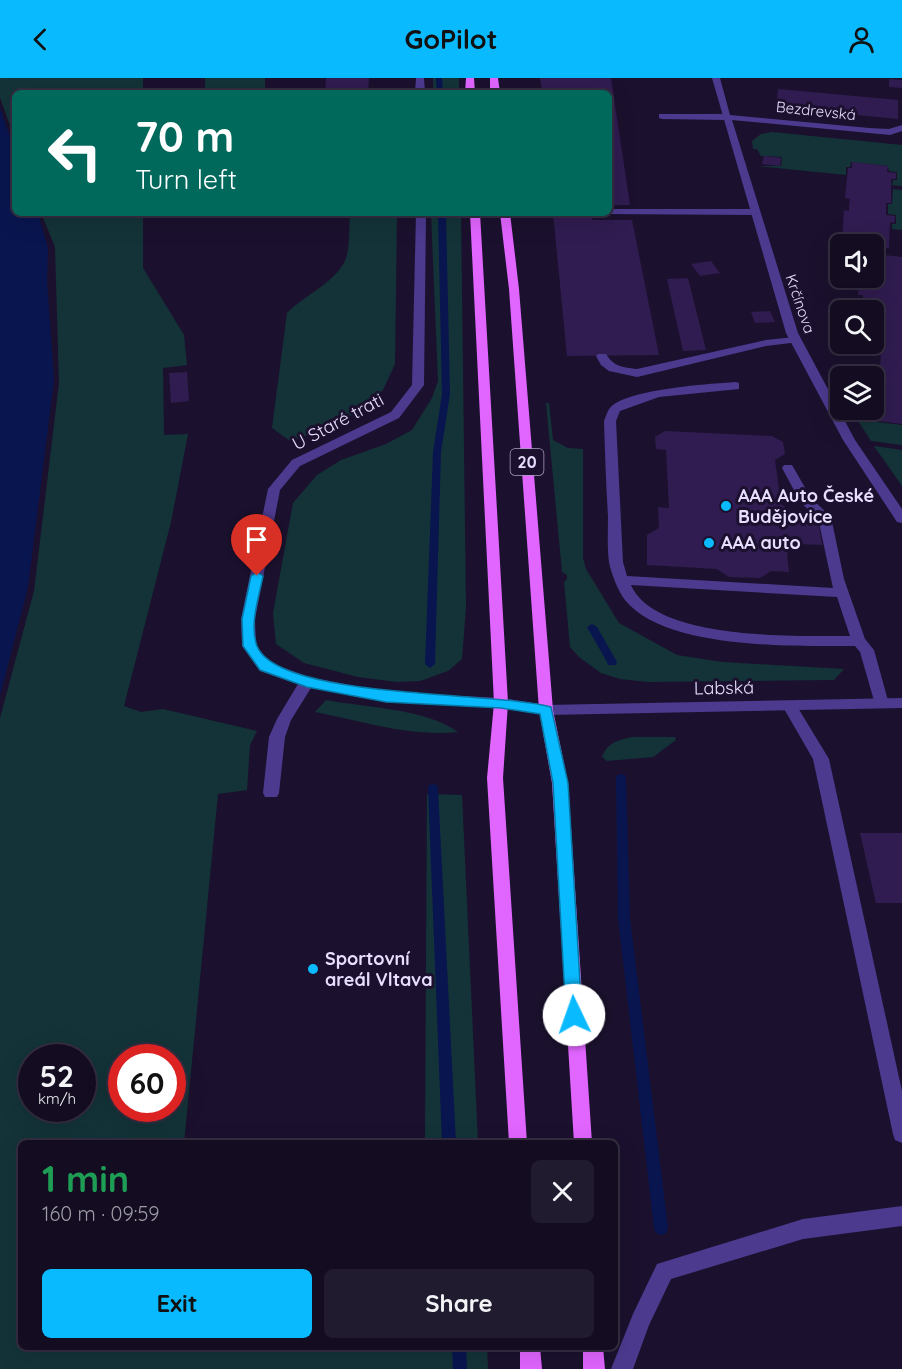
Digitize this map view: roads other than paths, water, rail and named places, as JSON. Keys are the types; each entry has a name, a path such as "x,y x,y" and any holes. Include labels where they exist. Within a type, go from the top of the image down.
{"main road":[{"name":"20","path":"475,216 501,703 495,778 518,1140"},
{"name":"20","path":"505,216 514,289 546,710 561,783 583,1140"},
{"path":"530,1350 531,1369"},
{"path":"593,1350 594,1369"}],"street":[{"name":"Krčínova","path":"716,78 795,340 849,440 902,519"},
{"name":"Bezdrevská","path":"662,116 726,117 869,132 890,132 902,128"},
{"path":"612,212 755,212"},
{"name":"U Staré trati","path":"421,216 418,385 394,415 366,431 296,463 274,489 248,619 249,646 265,667 307,682 386,697 501,703"},
{"path":"602,356 605,363 613,369 637,373 766,343 795,340"},
{"path":"735,386 666,392 635,399 615,409 610,421 616,562 630,597 655,616 682,627 711,634 792,641 859,641"},
{"path":"788,468 806,500 824,517 842,593 859,641 867,650 882,704"},
{"path":"622,580 842,593"},
{"path":"271,793 277,737 284,719 307,682"},
{"name":"Labská","path":"501,703 546,710 902,703"},
{"path":"790,707 821,759 902,1134"},
{"path":"622,1369 640,1321 664,1271 803,1229 902,1216"}],"waterway":[{"path":"439,78 440,90"},
{"path":"430,664 437,452 446,394 442,216"},
{"path":"592,627 612,662"},
{"path":"621,778 624,918 661,1228"},
{"path":"433,788 449,1140"},
{"path":"459,1350 460,1369"}],"place":[{"name":"AAA Auto České Budějovice","path":"726,506"},
{"name":"AAA auto","path":"709,543"},
{"name":"Sportovní areál Vltava","path":"313,969"}]}
